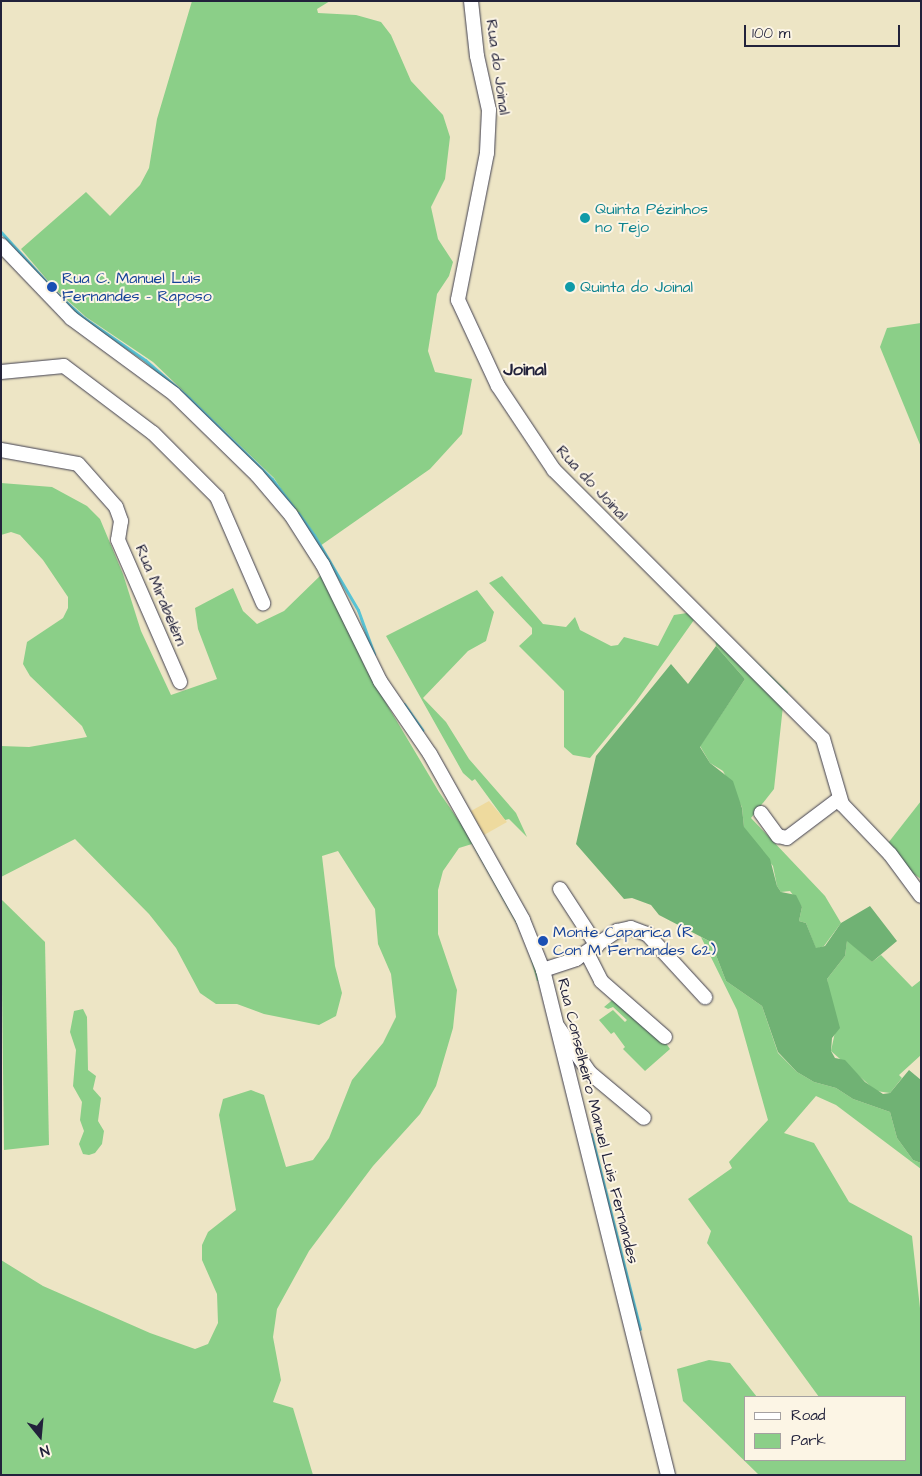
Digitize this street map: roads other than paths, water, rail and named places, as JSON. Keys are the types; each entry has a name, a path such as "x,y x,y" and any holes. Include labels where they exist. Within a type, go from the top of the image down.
{"street":[{"name":"Rua do Joinal","path":"471,1 477,56 488,110 487,153 458,300 498,386 554,470 823,739 842,804 890,854 921,896"},
{"name":"Rua Conselheiro Manuel Luis Fernandes","path":"1,244 71,318 174,394 257,475 291,515 324,566 380,681 430,754 530,932 542,970 668,1475"},
{"path":"1,372 64,366 153,433 216,497 263,603"},
{"name":"Rua Mirabelém","path":"1,450 78,464 116,507 121,521 118,540 180,682"},
{"path":"761,813 778,836 787,838 840,798"},
{"path":"560,888 592,949 601,982 665,1036"},
{"path":"542,970 592,949 622,929 640,930 683,970 705,997"},
{"path":"554,1022 590,1073 644,1118"}],"waterway":[{"path":"1,232 51,287"},
{"path":"55,292 84,318 145,360 189,398 272,479 294,508"},
{"path":"298,513 314,535 358,610 374,654"},
{"path":"404,704 422,730"},
{"path":"591,1134 640,1329"}],"place":[{"name":"Quinta Pézinhos no Tejo","path":"585,218"},
{"name":"Rua C. Manuel Luis Fernandes - Raposo","path":"52,287"},
{"name":"Quinta do Joinal","path":"570,287"},
{"name":"Monte Caparica (R Con M Fernandes 62)","path":"543,941"}],"district":[{"name":"Joinal","path":"525,370"}]}
